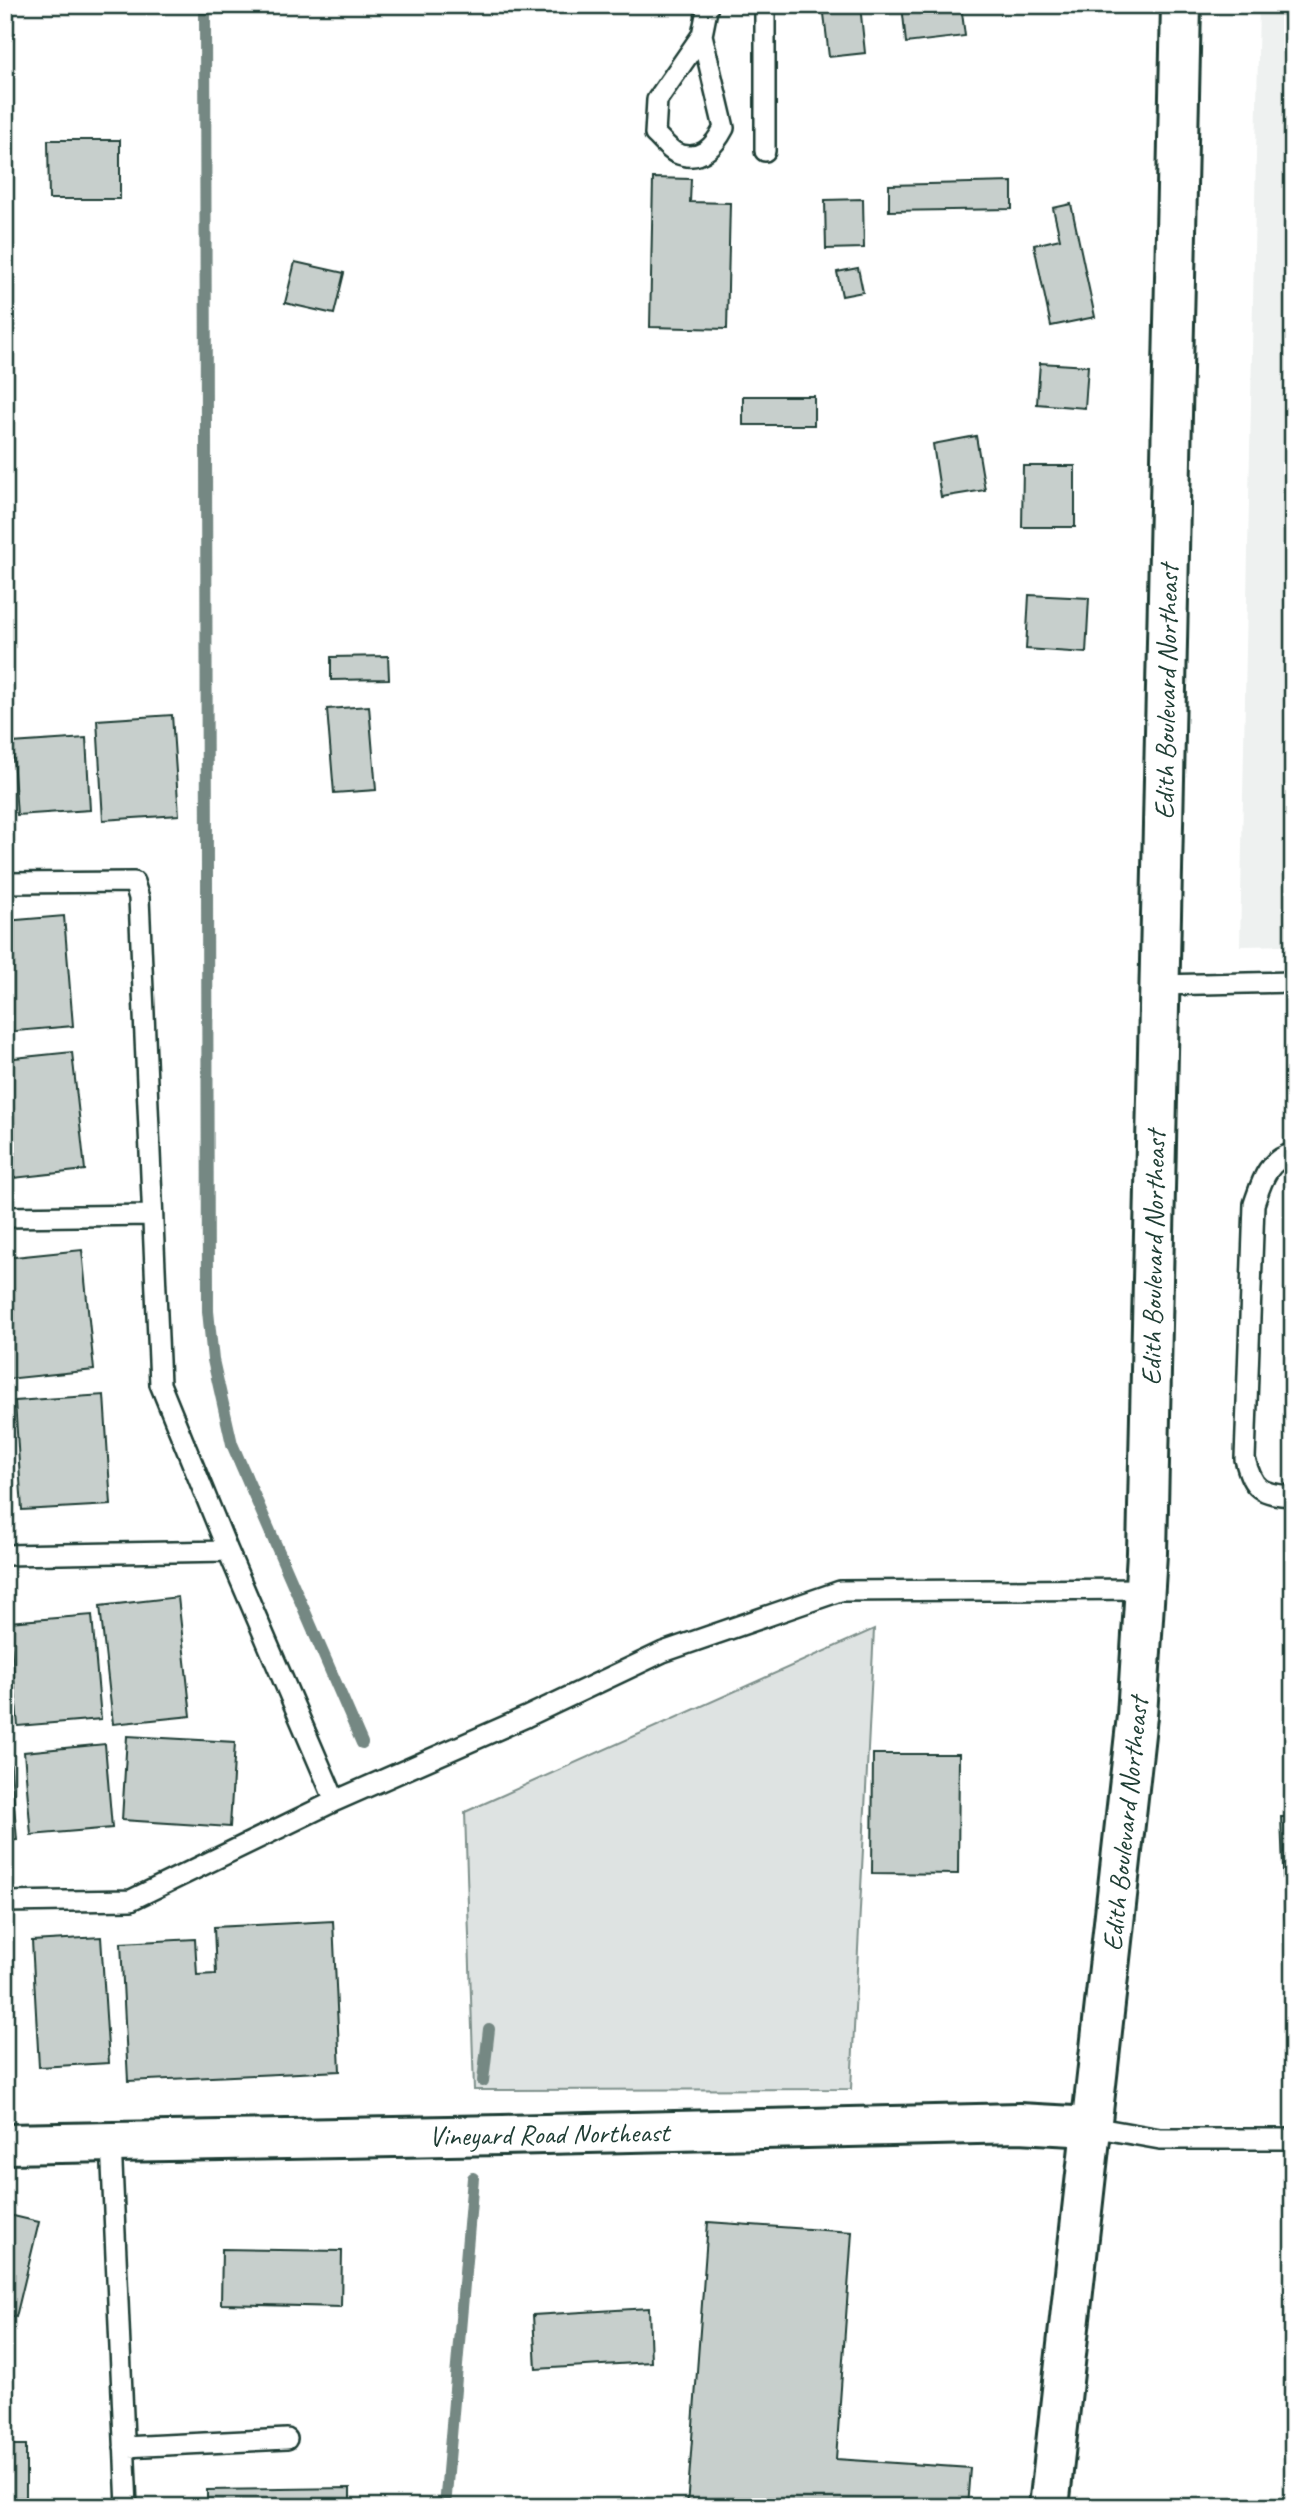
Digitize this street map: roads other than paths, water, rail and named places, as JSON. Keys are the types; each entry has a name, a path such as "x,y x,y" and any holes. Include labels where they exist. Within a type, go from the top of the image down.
{"street":[{"name":"Edith Boulevard Northeast","path":"1049,2507 1137,1716 1145,1589 1181,5"},
{"name":"Vineyard Road Northeast","path":"5,2144 1019,2123 1092,2127"}],"lane":[{"path":"702,35 724,128 715,146 694,157 674,152 655,134 657,100 702,35 708,5"},
{"path":"765,5 765,151"},
{"path":"5,883 134,882 139,898 160,1384 335,1801"},
{"path":"1159,985 1293,982"},
{"path":"1293,1153 1280,1157 1266,1171 1254,1204 1245,1459 1250,1479 1259,1489 1293,1496"},
{"path":"5,1217 152,1215"},
{"path":"5,1555 228,1551"},
{"path":"5,1902 131,1900 335,1801 526,1717 663,1652 840,1591 1145,1589"},
{"path":"1092,2127 1160,2139 1293,2139"},
{"path":"111,2142 127,2507"},
{"path":"124,2447 286,2438"}],"waterway":[{"path":"205,5 208,1311 213,1360 232,1444 362,1743"},
{"path":"483,2081 489,2029"},
{"path":"445,2507 473,2178"}]}
